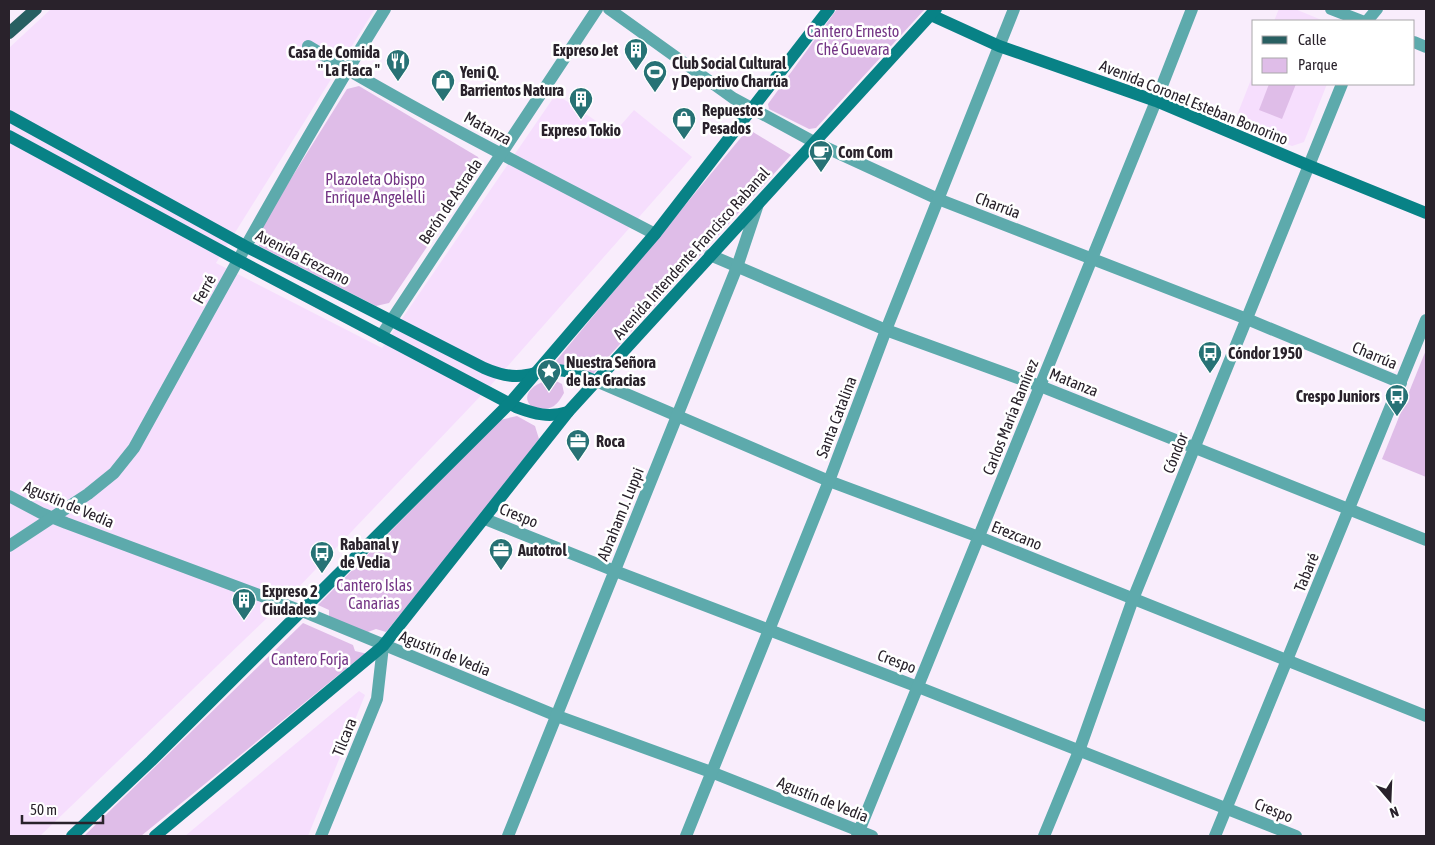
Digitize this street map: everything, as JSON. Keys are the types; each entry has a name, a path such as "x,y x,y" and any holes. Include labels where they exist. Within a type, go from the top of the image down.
{"main road":[{"path":"9,33 36,9"},
{"path":"72,836 151,761 510,403 655,234 829,9"},
{"name":"Avenida Coronel Esteban Bonorino","path":"930,11 1000,46 1156,100 1426,213"},
{"name":"Avenida Intendente Francisco Rabanal","path":"155,836 383,646 568,412 814,142 930,11"},
{"name":"Avenida Erezcano","path":"9,116 245,246 494,373 514,376 558,370 596,381"},
{"name":"Avenida Erezcano","path":"9,136 238,260 510,403 529,412 546,416 557,416 568,412"}],"street":[{"name":"Ferré","path":"9,546 88,494 107,478 134,448 245,246 347,69 385,9"},
{"name":"Berón de Astrada","path":"381,336 597,9"},
{"name":"Charrúa","path":"609,9 733,98 814,142 938,199 1247,319 1400,383"},
{"name":"Santa Catalina","path":"686,836 829,481 886,330 1014,9"},
{"name":"Carlos María Ramírez","path":"858,834 1192,9"},
{"path":"1331,9 1359,20"},
{"path":"1368,20 1377,9"},
{"name":"Matanza","path":"308,46 501,154 655,234"},
{"name":"Cóndor","path":"1044,836 1079,751 1134,599 1342,85"},
{"name":"Abraham J. Luppi","path":"508,836 558,716 614,571 737,267 758,203"},
{"name":"Matanza","path":"710,255 886,330 1040,386 1426,540"},
{"name":"Tabaré","path":"1215,836 1426,320"},
{"name":"Erezcano","path":"596,381 829,481 979,537 1426,716"},
{"name":"Agustín de Vedia","path":"9,496 53,518 302,611 383,646 558,716 711,772 858,834 872,836"},
{"name":"Crespo","path":"486,518 614,571 918,687 1296,836"},
{"name":"Tilcara","path":"321,836 377,698 383,646"}],"shaded area":[{"path":"51,9 375,9 216,263 382,348 556,94 614,133 634,110 692,157 491,385 295,591 40,836 9,836 9,48"},
{"path":"1279,9 1295,9 1322,20 1274,20"},
{"path":"1252,77 1252,85 1327,85 1304,142 1292,146 1234,123"},
{"path":"359,691 365,695 308,836 185,836"}],"green space":[{"name":"Cantero Ernesto Ché Guevara","path":"837,9 925,9 816,128 809,129 769,109 768,104"},
{"path":"1269,85 1296,85 1282,119 1259,110"},
{"name":"Plazoleta Obispo Enrique Angelelli","path":"359,86 478,157 481,167 389,303 376,306 259,246 257,233 347,89"},
{"path":"748,129 791,155 593,374 558,366 556,361"},
{"path":"1426,350 1426,477 1382,459"},
{"path":"547,380 562,384 564,393 552,407 534,409 527,400 527,395 537,385"},
{"name":"Cantero Islas Canarias","path":"517,416 535,426 539,439 469,530 386,632 376,629 365,633 329,618 329,610 318,605 500,420"},
{"name":"Cantero Forja","path":"303,623 353,645 355,651 372,655 363,655 141,836 84,836"}],"place":[{"name":"Expreso Jet","path":"636,71"},
{"name":"Casa de Comida '' La Flaca ''","path":"398,82"},
{"name":"Club Social Cultural y Deportivo Charrúa","path":"655,93"},
{"name":"Yeni Q. Barrientos Natura","path":"443,102"},
{"name":"Expreso Tokio","path":"581,120"},
{"name":"Repuestos Pesados","path":"684,140"},
{"name":"Com Com","path":"821,173"},
{"name":"Cóndor 1950","path":"1210,374"},
{"name":"Nuestra Señora de las Gracias","path":"549,392"},
{"name":"Crespo Juniors","path":"1397,417"},
{"name":"Roca","path":"578,462"},
{"name":"Autotrol","path":"501,571"},
{"name":"Rabanal y de Vedia","path":"322,574"},
{"name":"Expreso 2 Ciudades","path":"244,621"}]}
